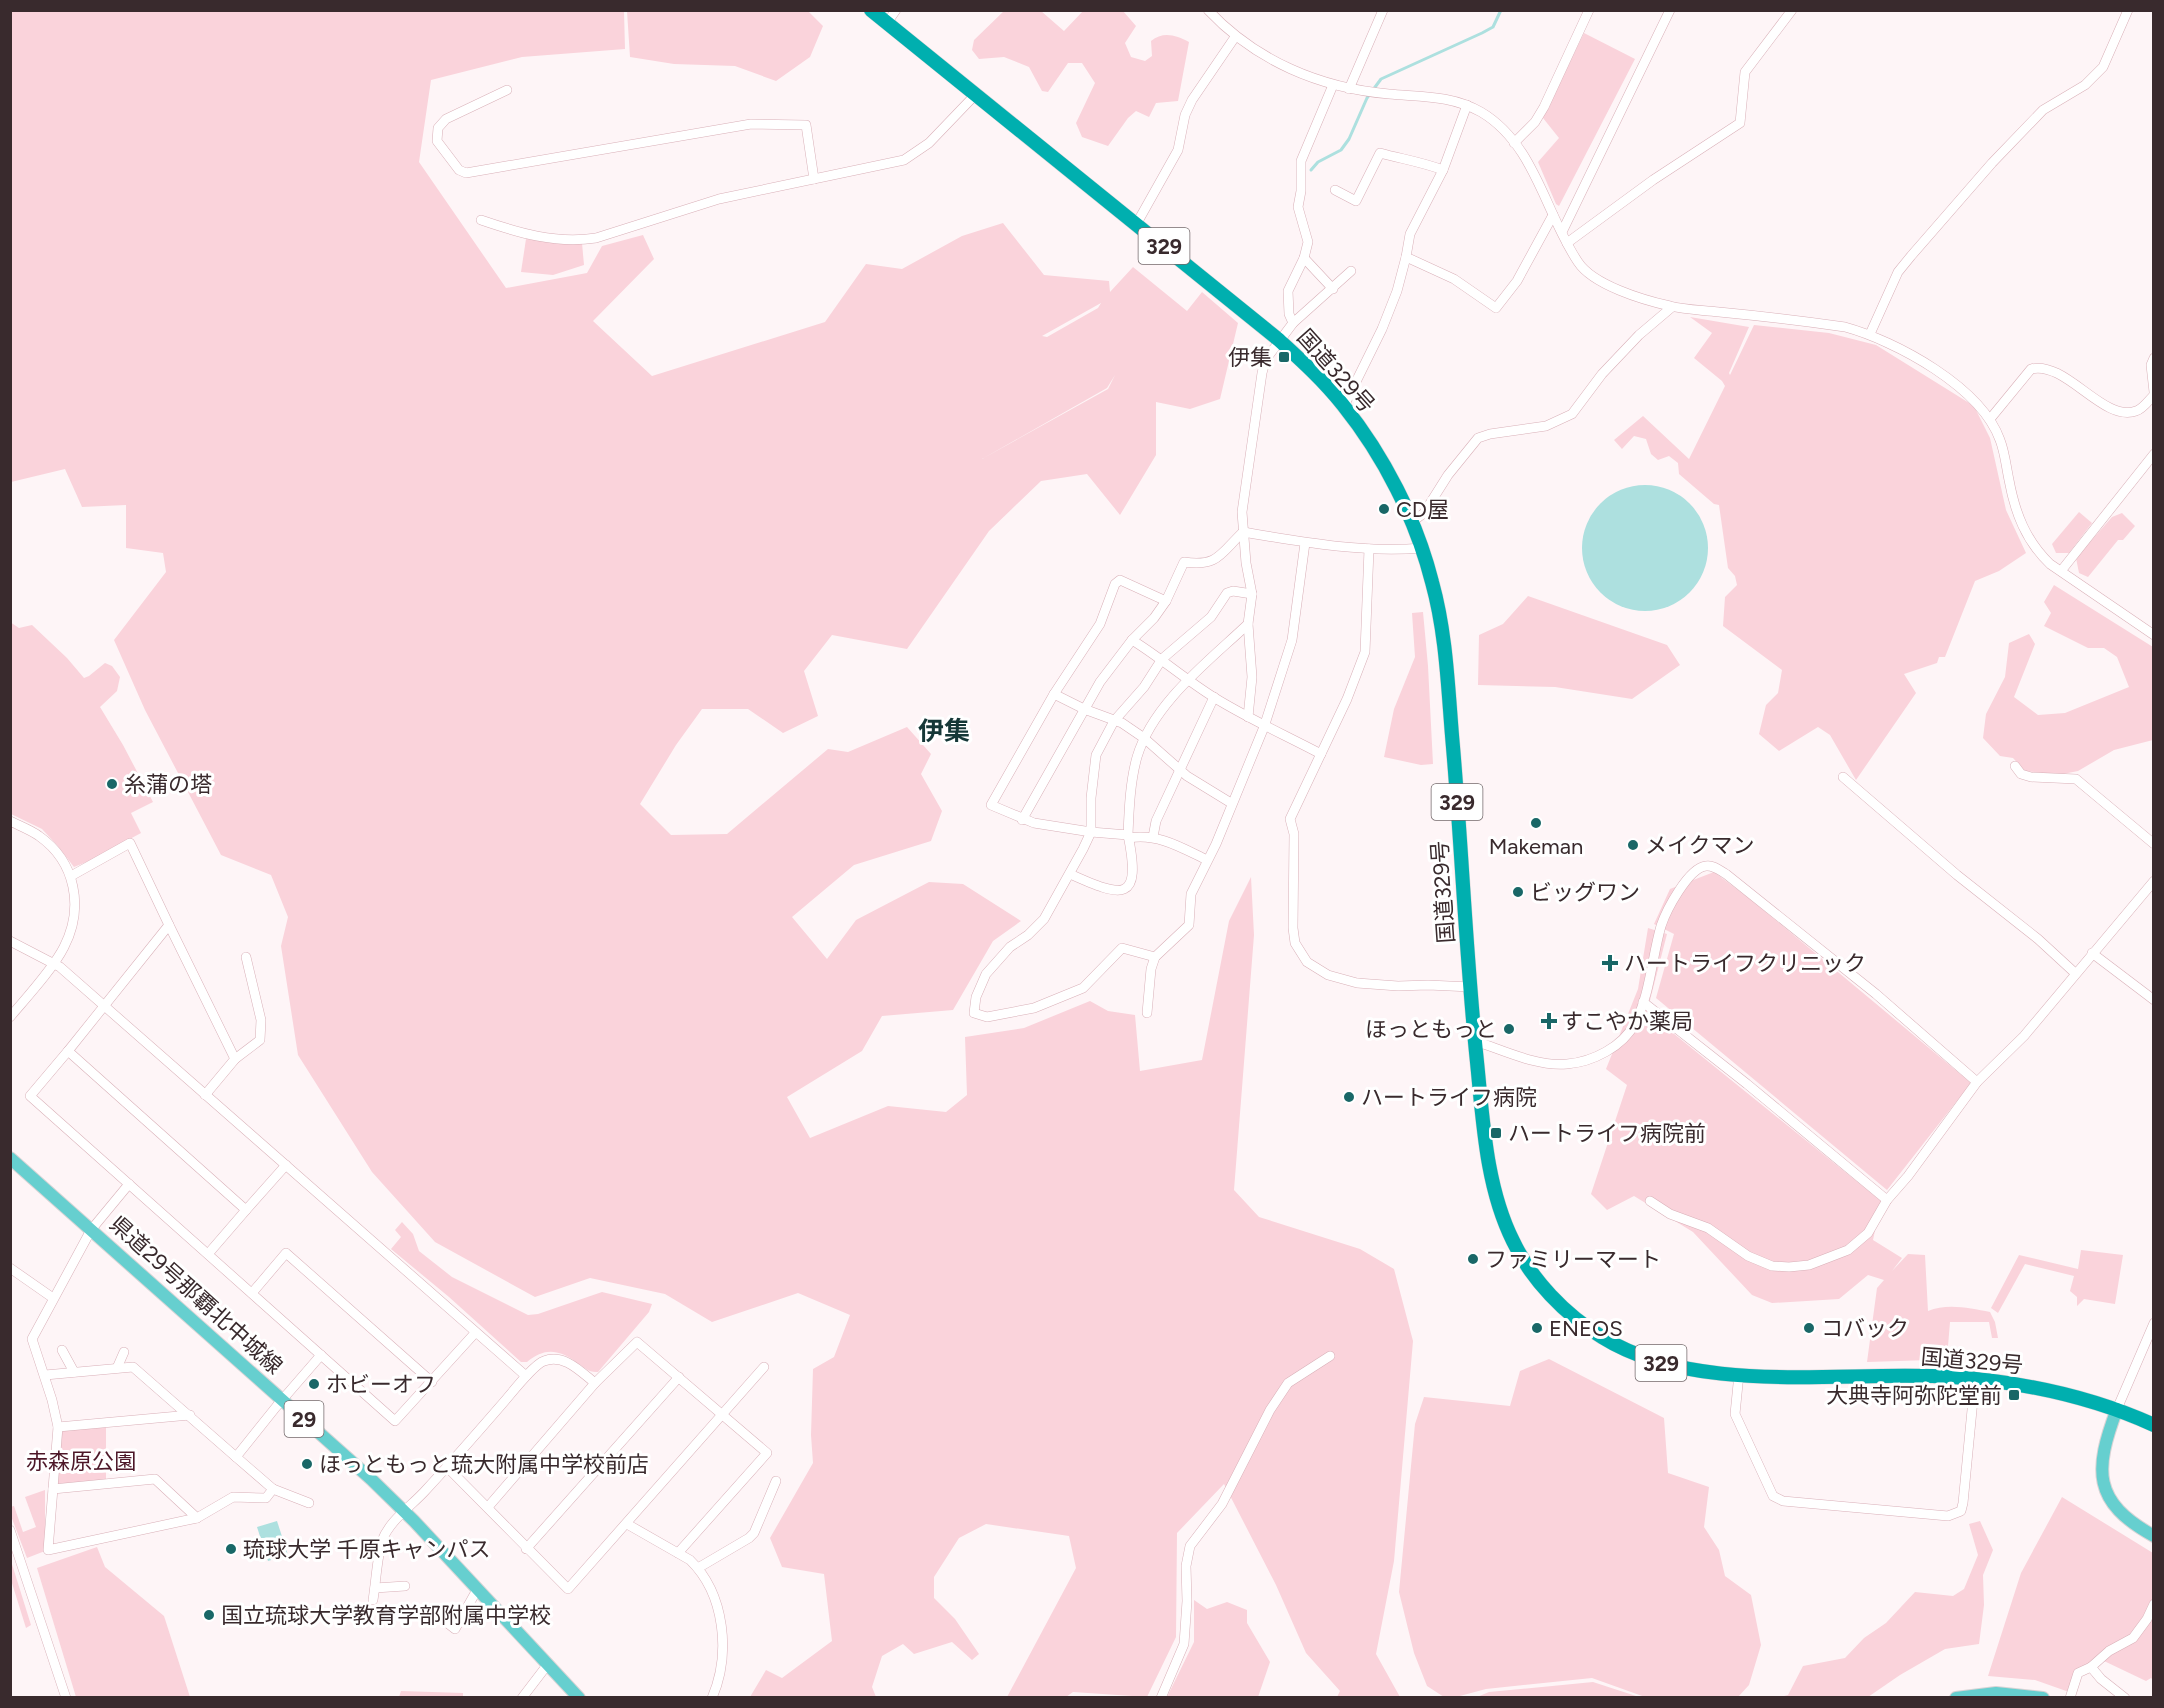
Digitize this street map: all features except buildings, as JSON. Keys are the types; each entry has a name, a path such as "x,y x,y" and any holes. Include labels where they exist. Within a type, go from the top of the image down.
{"highway":[{"name":"国道329号","path":"871,10 1279,340 1312,370 1344,406 1386,470 1412,522 1422,548 1441,619 1475,1041 1482,1106 1497,1196 1513,1241 1542,1284 1560,1305 1579,1322 1618,1347 1664,1364 1692,1370 1739,1374 1950,1377 2017,1383 2117,1409 2154,1425"}],"main road":[{"name":"県道29号那覇北中城線","path":"10,1158 405,1512 579,1698"},
{"path":"2117,1409 2102,1458 2103,1484 2112,1504 2133,1523 2154,1536"},
{"path":"1956,1698 1996,1693 2043,1698"}],"street":[{"path":"887,23 896,10"},
{"path":"1208,10 1235,37 1279,63 1333,85 1379,93 1442,97 1467,105 1492,120 1528,162 1578,263 1598,280 1611,287 1672,307 1817,323 1870,334 1908,353 1958,386 1975,400 1990,420 2000,439 2014,504 2023,528 2041,555 2154,635"},
{"path":"1349,89 1383,10"},
{"path":"1514,143 1535,122 1544,107 1589,10"},
{"path":"1562,232 1670,10"},
{"path":"1567,243 1653,180 1740,123 1745,72 1792,10"},
{"path":"1870,334 1899,272 1911,256 1992,163 2043,110 2085,85 2103,67 2128,10"},
{"path":"1137,224 1178,150 1185,115 1192,100 1235,37"},
{"path":"1293,323 1289,314 1289,285 1304,258 1308,242 1298,207 1301,190 1301,161 1333,85"},
{"path":"507,90 446,119 438,128 437,141 459,170 466,173 751,124 806,125 814,179"},
{"path":"482,220 528,236 580,240 596,238 719,199 904,160 929,143 976,94"},
{"path":"1344,406 1382,329 1397,291 1410,234 1443,170 1467,105"},
{"path":"1335,190 1356,201 1380,153 1409,162 1416,160 1443,170"},
{"path":"1406,257 1454,279 1496,308 1517,281 1553,215"},
{"path":"1304,258 1333,289"},
{"path":"1248,717 1252,677 1248,624 1252,594 1242,512 1262,374 1266,358 1293,323 1351,271"},
{"path":"1412,522 1424,513 1448,476 1478,438 1490,434 1546,426 1572,414 1602,374 1639,335 1672,307"},
{"path":"1990,420 2031,369 2037,368 2048,370 2068,380 2115,410 2139,411 2154,394 2151,365 2154,358"},
{"path":"2061,571 2154,454"},
{"path":"1243,532 1305,543 1369,549 1422,548"},
{"path":"1022,819 1101,682 1132,640 1154,618 1166,601 1184,562 1210,563 1243,532"},
{"path":"1147,1013 1151,969 1155,957 1189,925 1191,894 1216,844 1264,727 1292,640 1305,543"},
{"path":"1369,549 1365,652 1290,819 1294,834 1293,928 1295,943 1307,962 1328,975 1357,983 1471,987"},
{"path":"1166,601 1120,580 1115,584 1100,624 1054,694 991,805 1034,823 1091,832 1153,837 1168,841 1207,860"},
{"path":"1155,957 1122,948 1083,988 1034,1008 987,1017 974,1013 976,997 986,974 1010,948 1044,919 1091,832 1091,798 1096,755 1114,721 1144,687 1162,659 1210,617 1227,593 1233,591 1252,594"},
{"path":"1070,874 1106,889 1119,891 1130,886 1132,876 1128,836 1133,775 1144,738 1156,718 1190,679 1248,624"},
{"path":"1132,640 1214,697 1264,727 1321,754"},
{"path":"1054,694 1084,709 1122,723 1144,738 1181,771 1231,803"},
{"path":"1153,837 1156,821 1214,697"},
{"path":"2015,766 2021,774 2031,777 2076,779 2154,844"},
{"path":"1843,777 1957,875 2038,939 2075,973"},
{"path":"10,821 38,835 63,862 71,876 75,902 74,917 64,948 10,1017"},
{"path":"71,876 130,843 235,1059"},
{"path":"1475,1041 1536,1061 1561,1064 1588,1060 1616,1045 1635,1023 1662,924 1683,884 1698,868 1707,865 1714,866 1876,994 1977,1082"},
{"path":"1650,1201 1670,1214 1708,1228 1748,1256 1772,1266 1809,1265 1848,1250 1868,1233 1887,1200 1908,1176 1977,1082 2024,1036 2154,881"},
{"path":"169,925 30,1096 395,1422 475,1333"},
{"path":"10,941 53,962 105,1005 526,1376"},
{"path":"2092,953 2154,1000"},
{"path":"205,1095 235,1059 260,1040 261,1020 246,957"},
{"path":"1642,1002 1748,1084 1887,1200"},
{"path":"68,1052 246,1210"},
{"path":"208,1254 286,1165"},
{"path":"129,1184 91,1230 32,1339 45,1375 58,1427 48,1550 197,1518 233,1497 266,1498 273,1489"},
{"path":"252,1293 286,1253 432,1382"},
{"path":"10,1268 53,1298"},
{"path":"2117,1409 2154,1323"},
{"path":"488,1507 595,1383 637,1342 766,1453 678,1553"},
{"path":"62,1350 74,1372"},
{"path":"117,1368 124,1352"},
{"path":"236,1457 321,1355"},
{"path":"1161,1698 1184,1644 1187,1601 1186,1566 1190,1546 1222,1504 1270,1410 1288,1383 1330,1356"},
{"path":"373,1600 382,1541 398,1517 447,1467 526,1376 543,1361 558,1359 570,1363 595,1383"},
{"path":"45,1375 133,1366 273,1489 309,1503"},
{"path":"447,1467 568,1590 764,1367"},
{"path":"1739,1374 1734,1414 1773,1496 1783,1501 1948,1516 1961,1511 1963,1503 1975,1379"},
{"path":"526,1549 679,1377"},
{"path":"58,1427 190,1415"},
{"path":"53,1489 155,1479 197,1518"},
{"path":"698,1568 749,1539 754,1533 776,1481"},
{"path":"627,1524 690,1560 711,1588 719,1611 721,1664 712,1698"},
{"path":"10,1530 66,1698"},
{"path":"375,1588 405,1586"},
{"path":"436,1615 455,1629 478,1588"},
{"path":"2070,1698 2078,1673 2091,1667 2109,1651 2133,1638 2154,1604"},
{"path":"522,1698 548,1664"},
{"path":"2091,1667 2101,1679 2125,1698"}],"green space":[{"path":"1005,10 1041,11 1064,31 1083,11 1123,11 1136,26 1125,43 1131,57 1145,61 1152,56 1151,41 1160,36 1170,35 1189,42 1178,101 1156,103 1149,117 1136,111 1128,118 1108,146 1082,137 1076,123 1095,83 1082,63 1068,63 1048,92 1042,91 1029,67 1004,57 979,59 972,50 974,40"},
{"path":"10,11 624,11 625,49 522,57 431,80 419,162 506,288 587,273 602,246 643,235 654,259 593,321 652,376 825,322 866,264 902,269 962,236 1003,223 1044,275 1109,281 1110,292 1133,267 1187,311 1202,292 1238,323 1220,399 1190,409 1156,402 1156,455 1120,515 1087,474 1041,481 989,531 907,649 832,635 804,671 818,716 783,733 748,709 702,709 676,745 640,804 671,835 727,834 828,749 848,752 907,727 931,754 921,774 942,811 931,841 854,865 792,917 827,959 856,920 929,882 963,884 1021,921 993,941 953,1010 882,1016 862,1051 787,1097 810,1138 888,1106 946,1112 967,1095 965,1037 1024,1028 1090,1001 1108,1011 1135,1015 1140,1071 1202,1060 1229,921 1251,877 1254,935 1234,1190 1259,1217 1360,1249 1394,1269 1413,1341 1394,1561 1376,1654 1400,1697 1337,1697 1340,1691 1306,1653 1276,1585 1224,1484 1177,1533 1176,1637 1147,1697 1073,1692 1066,1697 1007,1697 1076,1568 1069,1536 986,1524 959,1538 934,1577 934,1598 955,1619 979,1654 972,1660 952,1642 914,1654 903,1644 882,1656 872,1687 876,1697 750,1697 766,1670 782,1678 832,1641 824,1574 782,1567 770,1538 813,1463 811,1435 813,1369 834,1357 850,1315 798,1293 712,1322 665,1294 590,1278 535,1297 435,1242 372,1172 298,1055 281,946 288,917 271,875 221,855 145,710 114,640 166,572 163,553 126,548 126,505 82,507 65,469 11,482","holes":["1101,303 1098,308 1047,337 1042,336","1115,375 1108,389 982,459 1107,388"]},
{"path":"627,11 808,11 823,26 810,57 776,81 735,66 674,64 630,57"},
{"path":"1584,33 1635,59 1559,206 1556,204 1538,162 1559,138 1543,118"},
{"path":"526,239 582,243 584,265 553,275 521,272"},
{"path":"1690,317 1749,327 1730,375 1754,325 1829,333 1876,345 1974,406 1990,438 2006,510 2026,553 1999,571 1975,581 1945,657 1939,657 1937,663 1904,674 1916,693 1856,780 1830,735 1818,727 1779,751 1759,734 1766,705 1778,693 1782,670 1723,626 1725,597 1737,585 1735,576 1728,568 1719,505 1714,504 1679,474 1678,463 1669,456 1658,460 1651,454 1646,439 1634,436 1622,449 1614,440 1643,416 1689,459 1725,386 1694,358 1712,333"},
{"path":"2079,512 2092,523 2069,553 2056,553 2052,544"},
{"path":"2122,513 2135,526 2123,540 2118,540 2088,577 2079,573 2076,558 2112,517"},
{"path":"2054,585 2153,647 2153,740 2114,750 2078,771 2058,775 2025,771 2013,758 2000,756 1983,738 1986,714 2005,677 2009,643 2029,634 2035,644 2014,697 2038,715 2065,713 2129,687 2117,657 2104,648 2088,648 2044,626 2051,613 2044,602"},
{"path":"1528,596 1667,645 1680,665 1632,699 1555,687 1478,685 1479,635 1503,624"},
{"path":"1423,612 1433,764 1421,765 1384,757 1394,709 1415,657 1412,613"},
{"path":"10,622 19,628 32,625 67,658 84,678 105,663 112,666 120,677 117,691 100,707 153,802 131,813 141,833 74,867 42,829 11,814"},
{"path":"1714,872 1754,902 1971,1083 1887,1190 1656,998 1674,934 1654,924 1670,889"},
{"path":"1648,928 1667,934 1647,1012 1881,1201 1873,1240 1902,1258 1892,1271 1908,1254 1925,1255 1928,1311 1951,1307 1990,1312 1995,1322 1998,1338 1992,1338 1989,1322 1950,1322 1948,1346 1930,1360 1867,1362 1877,1288 1884,1280 1868,1275 1839,1299 1772,1303 1752,1295 1693,1232 1634,1196 1607,1210 1591,1194 1627,1085 1606,1069 1638,989"},
{"path":"402,1222 413,1234 419,1251 452,1277 528,1315 538,1314 602,1292 652,1304 649,1312 598,1372 589,1371 563,1355 551,1352 539,1354 527,1362 521,1362 449,1297 391,1249 401,1237 395,1230"},
{"path":"2081,1250 2123,1255 2115,1304 2084,1299 2077,1306 2077,1297 2070,1291 2074,1276 2025,1264 1998,1313 1991,1308 2019,1255 2078,1269"},
{"path":"1549,1359 1664,1418 1668,1473 1709,1487 1704,1527 1719,1550 1725,1576 1751,1595 1761,1645 1749,1685 1738,1697 1645,1697 1592,1678 1486,1689 1456,1697 1444,1697 1427,1686 1414,1653 1399,1592 1415,1424 1424,1397 1510,1406 1520,1371"},
{"name":"赤森原公園","path":"106,1423 106,1483 53,1489 58,1427"},
{"path":"45,1490 45,1551 27,1558 11,1516 10,1507 14,1506 23,1532 36,1527 25,1497"},
{"path":"2062,1497 2153,1553 2153,1680 2151,1678 2146,1681 2104,1661 2083,1674 2069,1692 2035,1680 1988,1676 2021,1573"},
{"path":"1980,1521 1993,1550 1983,1575 1984,1605 1979,1644 1945,1649 1868,1697 1780,1697 1788,1695 1803,1666 1845,1658 1864,1638 1886,1623 1915,1592 1953,1596 1964,1589 1978,1555 1969,1524"},
{"path":"97,1547 105,1567 164,1616 190,1697 76,1697 37,1568"},
{"path":"11,1561 31,1625 26,1628 11,1580"},
{"path":"1194,1600 1207,1609 1227,1602 1247,1610 1247,1623 1270,1662 1258,1697 1167,1697 1194,1642"},
{"path":"1593,1682 1639,1697 1477,1697 1489,1692"},
{"path":"401,1691 463,1693 463,1697 399,1697"}],"water":[{"path":"1645,485 1669,490 1689,504 1703,524 1708,548 1703,572 1689,592 1669,606 1645,611 1621,606 1601,592 1587,572 1582,548 1587,524 1601,504 1621,490"},
{"path":"277,1521 288,1555 268,1561 257,1527"}],"waterway":[{"path":"1311,170 1318,162 1341,150 1349,139 1367,98 1381,79 1493,27 1501,10"}],"place":[{"name":"伊集","path":"1284,357"},
{"name":"CD屋","path":"1384,509"},
{"name":"糸蒲の塔","path":"112,784"},
{"name":"Makeman","path":"1536,823"},
{"name":"メイクマン","path":"1633,845"},
{"name":"ビッグワン","path":"1518,892"},
{"name":"ハートライフクリニック","path":"1610,963"},
{"name":"すこやか薬局","path":"1549,1021"},
{"name":"ほっともっと","path":"1509,1029"},
{"name":"ハートライフ病院","path":"1349,1097"},
{"name":"ハートライフ病院前","path":"1496,1133"},
{"name":"ファミリーマート","path":"1473,1259"},
{"name":"ENEOS","path":"1537,1328"},
{"name":"コバック","path":"1809,1328"},
{"name":"ホビーオフ","path":"314,1384"},
{"name":"大典寺阿弥陀堂前","path":"2014,1395"},
{"name":"ほっともっと琉大附属中学校前店","path":"307,1464"},
{"name":"琉球大学 千原キャンパス","path":"231,1549"},
{"name":"国立琉球大学教育学部附属中学校","path":"209,1615"}],"district":[{"name":"伊集","path":"944,731"}]}
